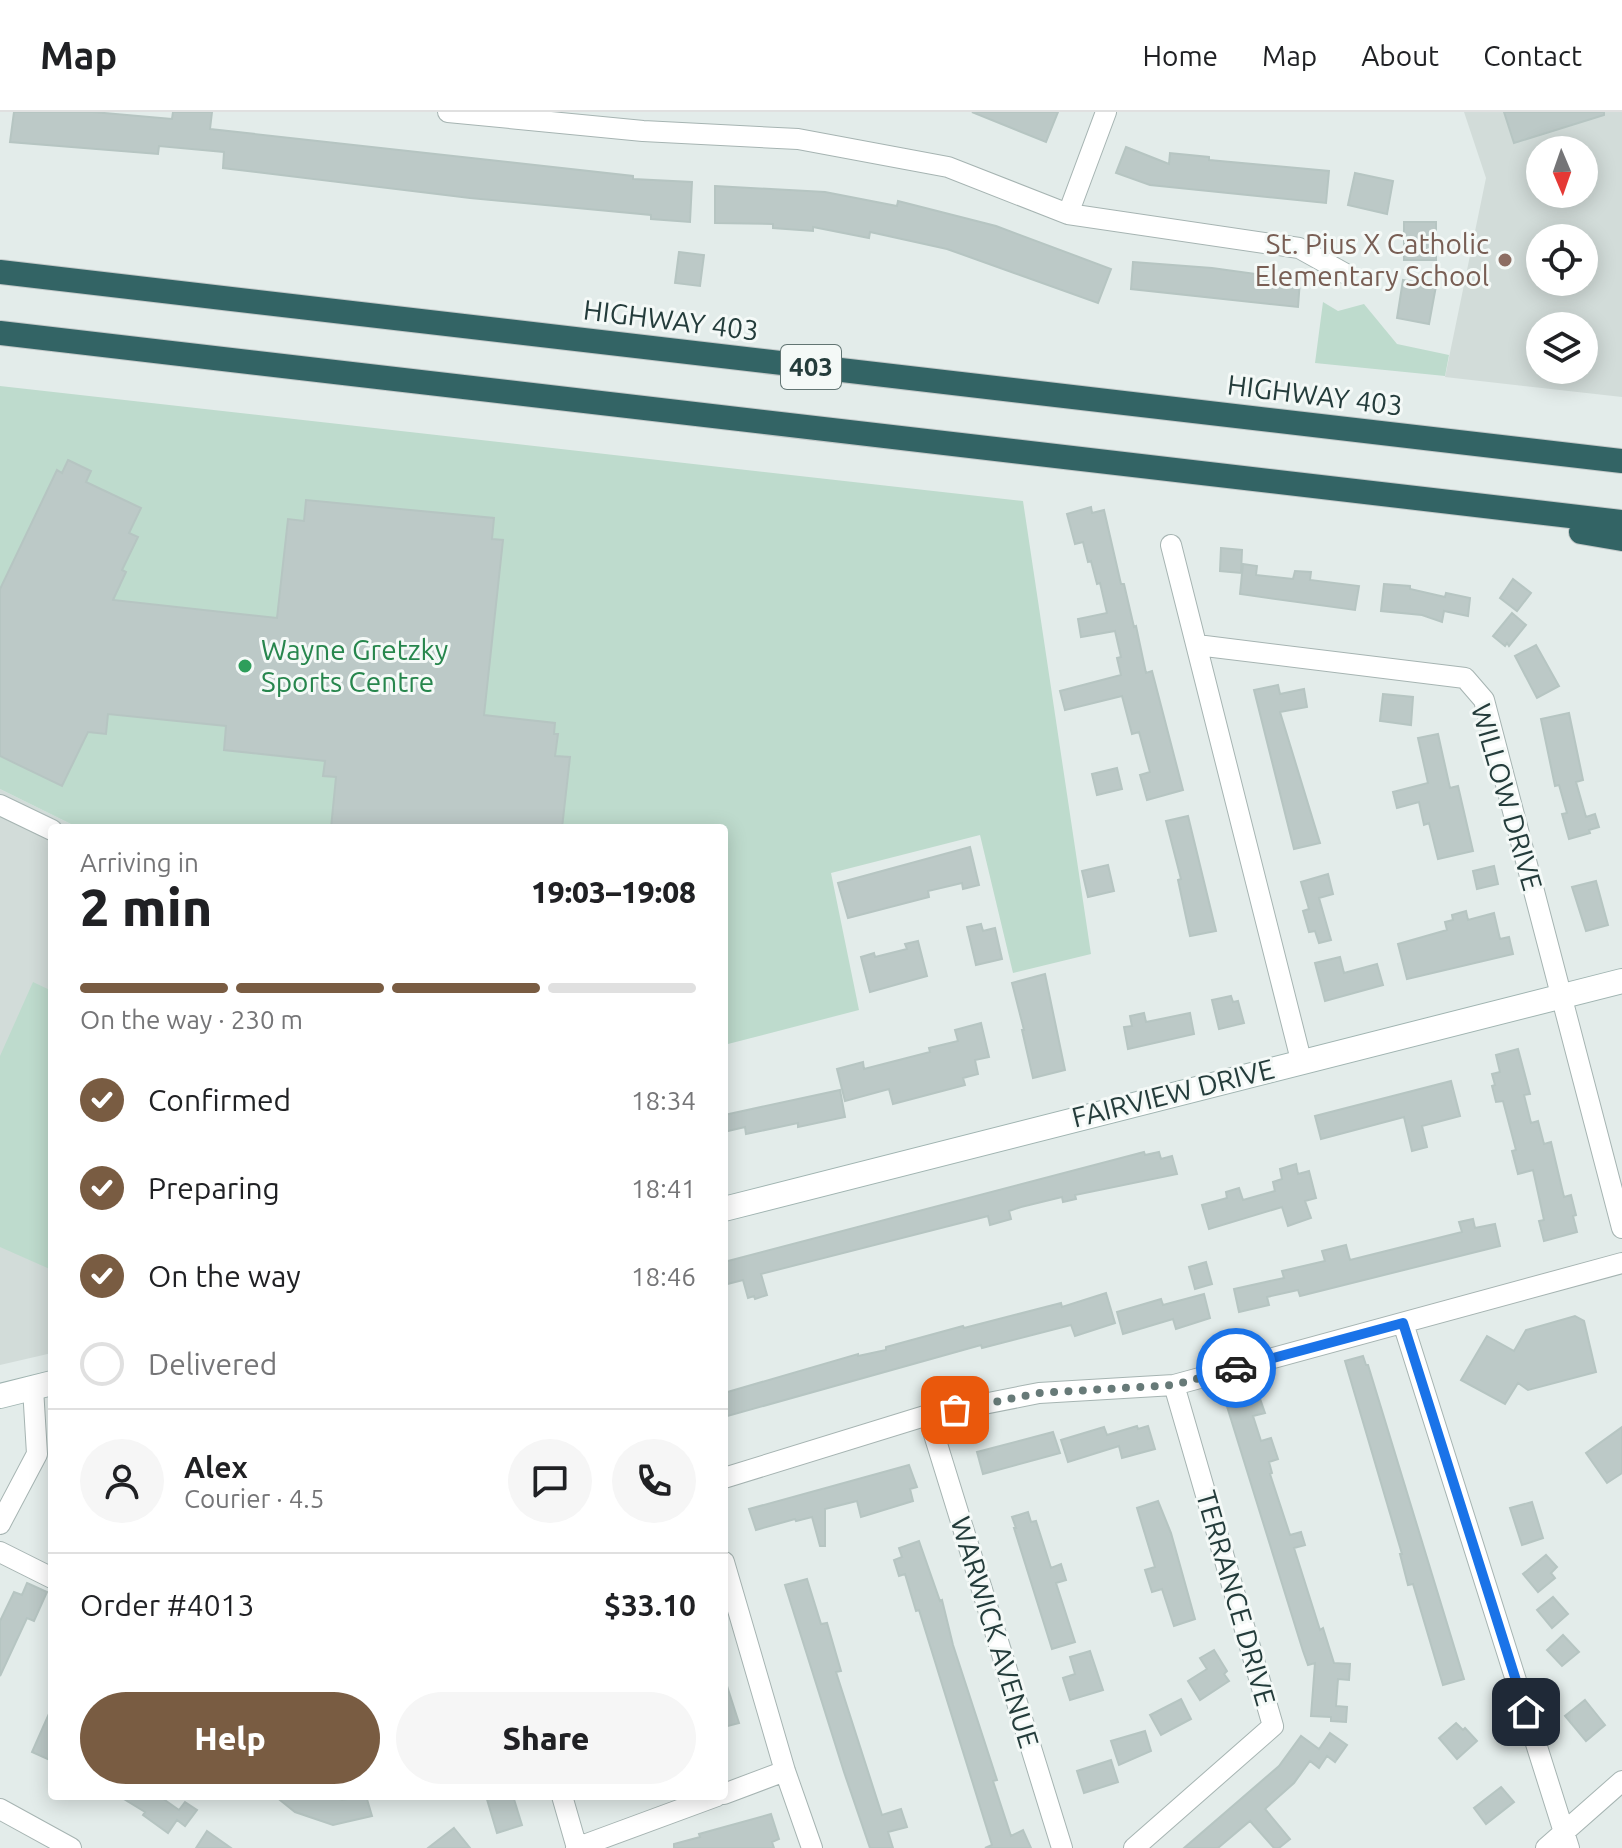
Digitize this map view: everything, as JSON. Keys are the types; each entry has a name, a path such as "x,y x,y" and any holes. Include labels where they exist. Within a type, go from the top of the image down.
{"highway":[{"name":"HIGHWAY 403","path":"0,272 1622,461"},
{"name":"403","path":"0,333 1622,522"},
{"path":"1480,445 1538,442 1622,446"},
{"path":"1399,496 1478,515 1622,539"}],"main road":[{"name":"FAIRVIEW DRIVE","path":"728,1208 1301,1060 1622,981"},
{"path":"0,1396 42,1386"}],"street":[{"path":"448,112 643,121 798,139 948,167 1068,214 1299,248 1344,273"},
{"path":"1068,214 1106,112"},
{"path":"1171,545 1301,1060"},
{"name":"WILLOW DRIVE","path":"1197,645 1465,678 1484,700 1622,1228"},
{"path":"0,805 48,828"},
{"path":"728,1477 928,1415 1039,1393 1174,1385 1622,1263"},
{"path":"1403,1323 1567,1840"},
{"name":"TERRANCE DRIVE","path":"1134,1848 1273,1726 1174,1385"},
{"path":"0,1524 37,1454 42,1386"},
{"name":"WARWICK AVENUE","path":"928,1415 1062,1848"},
{"path":"0,1552 48,1576"},
{"path":"728,1576 785,1771 812,1848"},
{"path":"728,1792 785,1771"},
{"path":"1546,1848 1567,1840 1622,1781"},
{"path":"563,1800 576,1848 706,1800"},
{"path":"0,1809 71,1848"}],"shaded area":[{"name":"St. Pius X Catholic Elementary School","path":"1464,112 1622,112 1622,397 1445,377 1486,178"},
{"path":"0,789 71,824 48,824 48,1354 0,1365"}],"green space":[{"path":"1323,302 1338,311 1364,304 1397,344 1449,355 1445,376 1315,363"},
{"path":"0,386 1023,501 1091,954 1013,973 980,835 831,873 859,1010 728,1044 728,824 71,824 0,789"},
{"path":"33,982 48,989 48,1268 0,1247 0,1056"}],"building":[{"path":"14,112 93,112 172,119 173,112 212,112 210,129 633,176 633,179 692,182 690,222 651,219 651,215 470,198 223,168 224,152 159,146 158,154 10,142"},
{"path":"972,112 1058,112 1046,142"},
{"path":"1504,112 1604,112 1604,115 1536,136 1526,136 1526,139 1514,143"},
{"path":"1126,147 1169,164 1170,153 1209,157 1209,160 1329,171 1326,203 1150,185 1116,173"},
{"path":"1355,173 1393,181 1387,214 1348,205"},
{"path":"715,186 825,192 897,206 898,201 996,226 1111,269 1098,303 947,249 870,232 869,238 813,227 813,231 773,228 773,224 715,223"},
{"path":"1404,222 1436,222 1436,260 1404,260"},
{"path":"679,252 704,255 700,286 675,283"},
{"path":"1133,262 1212,268 1300,280 1298,307 1131,289"},
{"path":"1403,280 1436,286 1429,324 1397,318"},
{"name":"Wayne Gretzky Sports Centre","path":"68,460 91,471 86,482 141,508 129,533 138,537 122,570 126,572 113,600 277,618 288,519 304,521 306,500 494,518 492,539 503,540 484,715 555,723 554,734 558,734 555,756 570,757 562,824 331,824 336,777 323,776 325,761 224,750 226,726 108,714 106,734 88,732 62,786 0,756 0,589 57,470 62,473"},
{"path":"1091,507 1092,513 1104,510 1146,673 1152,671 1183,790 1147,800 1140,775 1150,772 1139,732 1132,734 1122,696 1065,710 1060,691 1121,675 1117,658 1121,657 1115,631 1081,637 1078,619 1107,613 1100,583 1097,584 1083,542 1075,544 1067,514"},
{"path":"1221,548 1242,550 1241,573 1220,571"},
{"path":"1243,564 1257,566 1256,575 1293,579 1295,571 1311,572 1310,580 1359,586 1355,610 1240,594"},
{"path":"1513,579 1531,593 1517,611 1500,598"},
{"path":"1384,584 1410,586 1410,589 1445,597 1446,593 1470,598 1468,616 1444,611 1442,622 1422,615 1381,611"},
{"path":"1512,613 1526,625 1509,646 1507,643 1505,646 1493,636"},
{"path":"1536,645 1559,686 1537,698 1515,656"},
{"path":"1278,685 1280,694 1304,689 1307,707 1280,712 1320,843 1294,849 1254,690"},
{"path":"1383,694 1413,697 1411,725 1380,721"},
{"path":"1569,713 1583,780 1576,782 1586,817 1595,814 1599,827 1569,839 1562,814 1567,813 1559,785 1555,786 1541,719"},
{"path":"1438,734 1450,788 1458,786 1473,851 1438,859 1429,823 1424,825 1419,802 1397,808 1393,792 1428,783 1418,738"},
{"path":"1117,768 1122,789 1097,795 1092,774"},
{"path":"1188,816 1216,931 1190,936 1178,880 1181,879 1166,821"},
{"path":"970,847 979,885 963,889 962,883 928,891 929,897 848,918 838,883"},
{"path":"1108,865 1114,891 1088,897 1082,871"},
{"path":"1494,866 1498,884 1477,889 1473,871"},
{"path":"1328,874 1333,894 1319,898 1331,940 1319,943 1315,931 1309,932 1303,911 1309,909 1301,882"},
{"path":"1596,881 1608,925 1586,931 1572,887"},
{"path":"1466,911 1468,920 1494,913 1500,939 1509,937 1513,954 1407,979 1398,944 1447,930 1445,922 1453,920 1452,915"},
{"path":"981,924 983,931 995,928 1002,959 976,965 967,927"},
{"path":"918,941 927,976 870,992 861,957 907,949 905,944"},
{"path":"1340,957 1344,973 1377,964 1383,985 1325,1001 1315,963"},
{"path":"1045,974 1065,1070 1033,1078 1012,983"},
{"path":"1231,996 1233,1002 1238,1001 1244,1023 1219,1029 1212,1000"},
{"path":"1144,1013 1146,1022 1190,1013 1194,1034 1128,1049 1124,1027 1132,1026 1130,1016"},
{"path":"981,1023 989,1057 975,1060 978,1074 963,1078 965,1085 893,1104 889,1089 845,1101 837,1069 863,1062 864,1069 930,1052 929,1048 958,1041 955,1030"},
{"path":"1518,1049 1530,1094 1524,1095 1531,1123 1538,1121 1544,1144 1551,1142 1564,1197 1571,1195 1576,1215 1573,1216 1577,1232 1544,1241 1539,1221 1544,1220 1533,1170 1518,1174 1512,1151 1516,1150 1503,1101 1496,1102 1492,1086 1495,1085 1492,1074 1500,1072 1496,1055"},
{"path":"1451,1081 1460,1116 1422,1126 1427,1147 1412,1151 1404,1117 1321,1139 1315,1116"},
{"path":"840,1090 845,1117 746,1134 745,1127 728,1131 728,1114"},
{"path":"1144,1152 1145,1155 1159,1152 1161,1159 1172,1156 1177,1174 1075,1195 1076,1199 1063,1202 1062,1197 1021,1207 1009,1211 1011,1219 990,1225 988,1216 761,1274 767,1295 755,1299 754,1296 748,1298 743,1280 728,1284 728,1261"},
{"path":"1296,1164 1298,1174 1309,1171 1316,1198 1305,1201 1311,1218 1288,1226 1282,1207 1209,1229 1202,1205 1227,1198 1226,1192 1239,1188 1243,1200 1275,1191 1273,1182 1282,1179 1280,1169"},
{"path":"1473,1219 1475,1228 1495,1224 1500,1246 1300,1296 1298,1290 1267,1297 1269,1305 1239,1312 1234,1289 1284,1278 1282,1271 1325,1261 1322,1251 1346,1245 1350,1260 1462,1232 1459,1222"},
{"path":"1206,1262 1212,1284 1195,1289 1189,1267"},
{"path":"1106,1293 1115,1323 1075,1336 1071,1325 982,1348 981,1345 728,1416 728,1392 963,1326 1061,1303 1062,1307"},
{"path":"1204,1294 1210,1318 1176,1329 1173,1319 1123,1334 1117,1312 1161,1299 1163,1305"},
{"path":"1575,1316 1584,1321 1596,1372 1528,1390 1518,1383 1505,1404 1461,1380 1487,1336 1514,1351 1526,1330"},
{"path":"1363,1356 1464,1679 1443,1685 1413,1584 1408,1585 1402,1554 1345,1361"},
{"path":"1257,1390 1265,1413 1253,1416 1261,1441 1271,1438 1278,1459 1269,1462 1270,1474 1290,1535 1301,1532 1305,1545 1294,1548 1320,1630 1323,1628 1334,1663 1350,1664 1349,1680 1338,1679 1336,1706 1347,1707 1346,1722 1311,1716 1315,1663 1308,1665 1303,1651 1225,1400"},
{"path":"1137,1426 1138,1429 1148,1426 1155,1449 1122,1458 1119,1446 1068,1462 1061,1440 1104,1427 1107,1435"},
{"path":"1622,1427 1622,1473 1607,1483 1586,1453"},
{"path":"1053,1432 1060,1453 983,1474 977,1452"},
{"path":"909,1465 917,1487 910,1489 913,1501 861,1517 857,1501 825,1509 825,1546 820,1546 812,1517 756,1530 749,1509"},
{"path":"1158,1501 1171,1533 1195,1619 1174,1626 1162,1589 1152,1592 1145,1570 1155,1567 1137,1508"},
{"path":"1532,1502 1543,1538 1522,1545 1510,1508"},
{"path":"1028,1512 1031,1522 1036,1521 1051,1568 1061,1564 1066,1580 1056,1583 1075,1642 1052,1649 1012,1517"},
{"path":"919,1541 942,1600 1011,1836 1023,1830 1031,1848 985,1848 992,1845 919,1610 916,1611 905,1574 899,1576 894,1560 902,1557 899,1548"},
{"path":"1546,1555 1557,1567 1551,1573 1555,1578 1538,1592 1523,1574"},
{"path":"807,1579 821,1624 827,1623 841,1671 836,1672 882,1815 901,1809 907,1827 888,1832 893,1848 870,1848 844,1772 785,1585"},
{"path":"27,1583 47,1592 34,1621 27,1618 0,1676 0,1621 14,1592 22,1595"},
{"path":"1553,1597 1568,1614 1552,1628 1537,1610"},
{"path":"1563,1635 1579,1652 1562,1666 1547,1650"},
{"path":"1214,1650 1227,1671 1224,1674 1229,1681 1200,1700 1188,1681 1207,1669 1200,1658"},
{"path":"1090,1651 1103,1690 1070,1700 1063,1678 1075,1674 1070,1657"},
{"path":"728,1689 739,1723 728,1726"},
{"path":"1181,1699 1191,1719 1161,1735 1150,1715"},
{"path":"1585,1700 1605,1725 1586,1741 1565,1716"},
{"path":"48,1716 48,1759 32,1752"},
{"path":"1456,1723 1477,1741 1457,1759 1439,1738"},
{"path":"1145,1731 1151,1751 1119,1765 1111,1741"},
{"path":"1330,1733 1347,1745 1335,1762 1327,1756 1319,1768 1310,1761 1294,1783 1265,1809 1290,1839 1279,1848 1274,1848 1250,1821 1218,1848 1184,1848 1279,1766 1301,1736 1319,1749"},
{"path":"1111,1760 1118,1782 1084,1793 1077,1771"},
{"path":"1501,1787 1514,1802 1486,1824 1474,1808"},
{"path":"126,1800 165,1800 179,1810 185,1802 197,1810 185,1826 177,1820 168,1833 143,1815 145,1812"},
{"path":"280,1800 367,1800 372,1816 333,1825 295,1812"},
{"path":"487,1800 514,1800 522,1825 497,1833"},
{"path":"771,1814 779,1839 772,1842 774,1848 674,1848 674,1844 700,1837 699,1834"},
{"path":"454,1828 470,1848 428,1848"},
{"path":"207,1831 231,1848 196,1848"}],"way so far":[{"path":"955,1410 1039,1393 1174,1385 1236,1368"}],"place":[{"name":"St. Pius X Catholic Elementary School","path":"1505,260"},
{"name":"Wayne Gretzky Sports Centre","path":"245,666"}],"route":[{"path":"1236,1368 1403,1323 1526,1712"}]}
